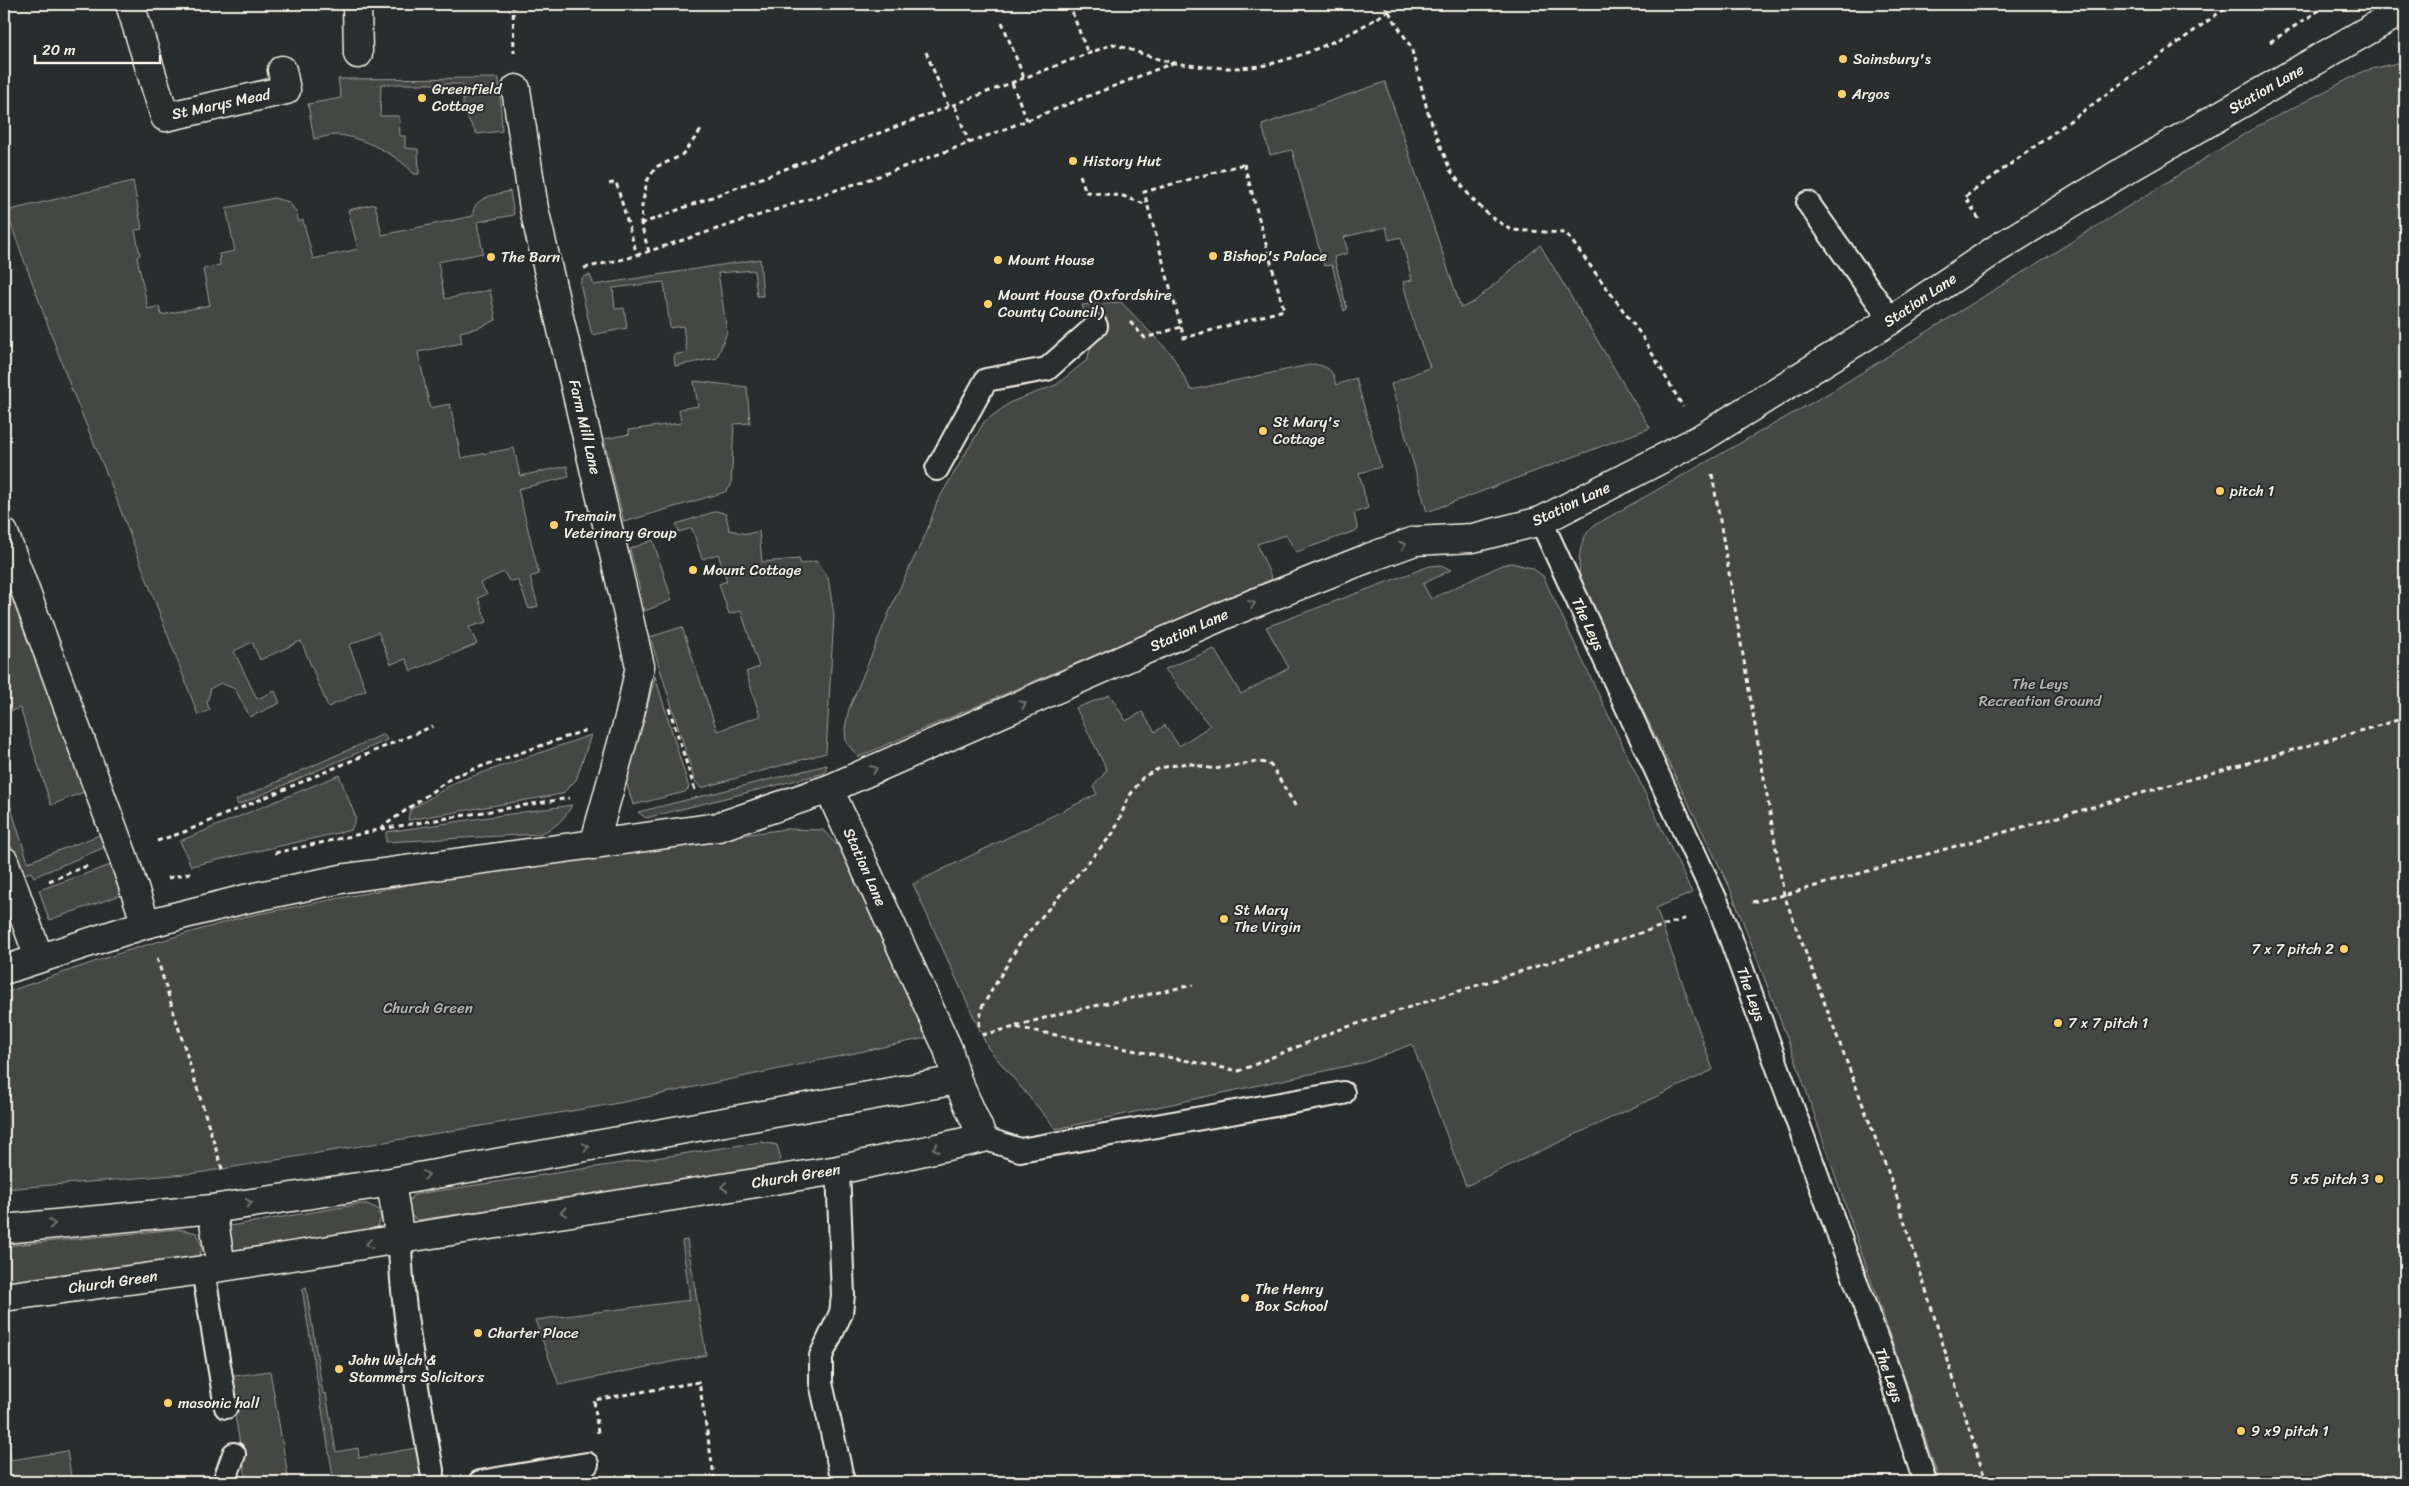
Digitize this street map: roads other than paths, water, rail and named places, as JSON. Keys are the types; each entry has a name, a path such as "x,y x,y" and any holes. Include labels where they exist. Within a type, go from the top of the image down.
{"street":[{"name":"St Marys Mead","path":"130,4 165,117 286,90 282,70"},
{"path":"357,4 358,54"},
{"name":"Station Lane","path":"983,1138 957,1080 948,1049 829,789 1229,613 1371,557 1415,541 1473,538 1541,521 1700,439 1891,320 1998,248 2141,161 2405,9"},
{"name":"Farm Mill Lane","path":"516,89 534,209 640,666 630,714 594,845"},
{"path":"4,533 134,886 146,924"},
{"path":"4,970 146,924 244,899 346,878 718,827 829,789"},
{"path":"4,861 39,958"},
{"path":"4,1228 212,1209 392,1182 957,1080"},
{"name":"Church Green","path":"4,1297 212,1269 400,1240 623,1202 838,1170 983,1138"},
{"path":"392,1182 400,1240"},
{"path":"212,1209 212,1269"}],"lane":[{"path":"1808,203 1891,320"},
{"path":"937,469 986,380 1047,368 1096,326"},
{"name":"The Leys","path":"1541,521 1720,909 1892,1381 1925,1482"},
{"path":"983,1138 1020,1150 1343,1093"},
{"path":"838,1170 843,1295 841,1313 822,1356 821,1383 843,1482"},
{"path":"400,1240 400,1262 407,1316 434,1482"},
{"path":"212,1269 226,1407"},
{"path":"224,1482 234,1454"},
{"path":"480,1482 587,1464"}],"place":[{"name":"Sainsbury's","path":"1843,59"},
{"name":"Argos","path":"1842,94"},
{"name":"Greenfield Cottage","path":"422,98"},
{"name":"History Hut","path":"1073,161"},
{"name":"Bishop's Palace","path":"1213,256"},
{"name":"The Barn","path":"491,257"},
{"name":"Mount House","path":"998,260"},
{"name":"Mount House (Oxfordshire County Council)","path":"988,304"},
{"name":"St Mary's Cottage","path":"1263,431"},
{"name":"pitch 1","path":"2220,491"},
{"name":"Tremain Veterinary Group","path":"554,525"},
{"name":"Mount Cottage","path":"693,570"},
{"name":"St Mary The Virgin","path":"1224,919"},
{"name":"7 x 7 pitch 2","path":"2344,949"},
{"name":"7 x 7 pitch 1","path":"2058,1023"},
{"name":"5 x5 pitch 3","path":"2379,1179"},
{"name":"The Henry Box School","path":"1245,1298"},
{"name":"Charter Place","path":"478,1333"},
{"name":"John Welch & Stammers Solicitors","path":"339,1369"},
{"name":"masonic hall","path":"168,1403"},
{"name":"9 x9 pitch 1","path":"2241,1431"}],"park label":[{"name":"The Leys Recreation Ground","path":"2040,692"}]}
